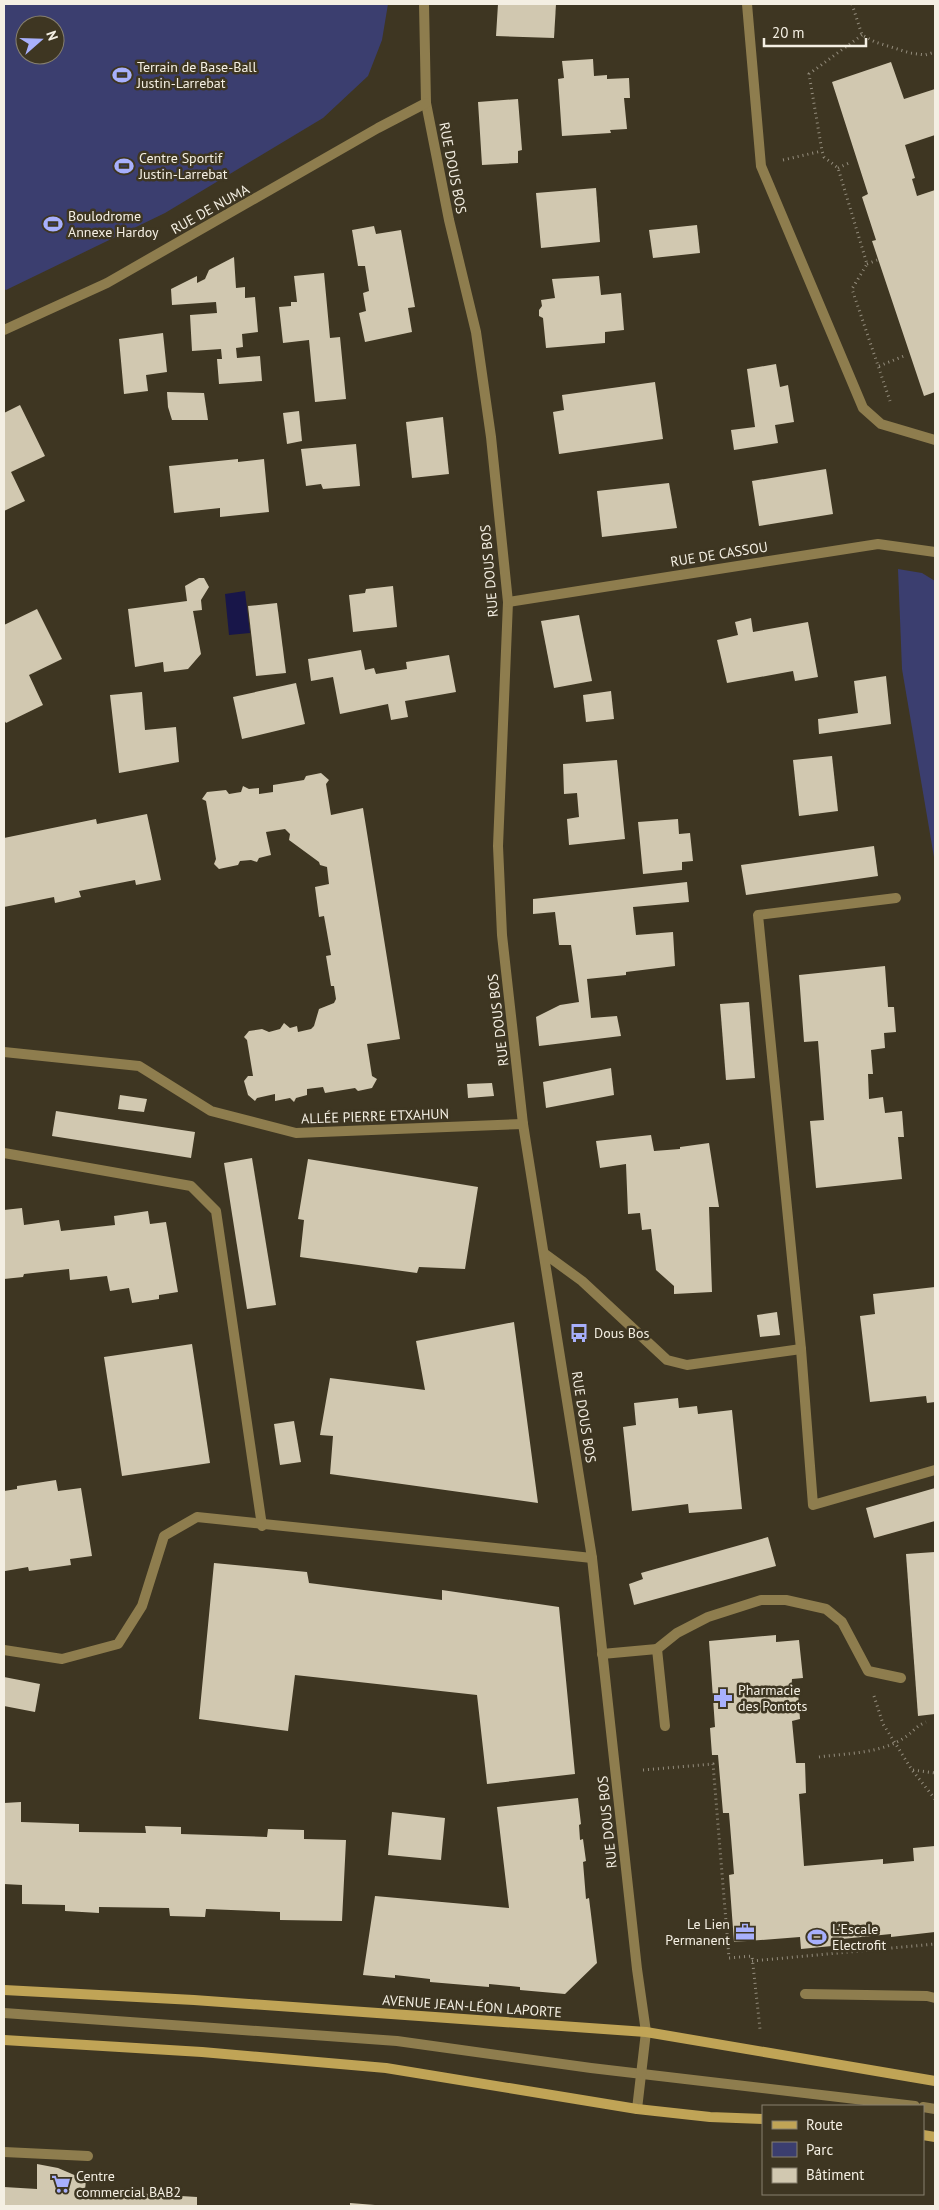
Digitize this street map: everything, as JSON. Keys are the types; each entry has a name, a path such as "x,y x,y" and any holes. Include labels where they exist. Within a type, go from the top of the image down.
{"street":[{"name":"RUE DOUS BOS","path":"424,4 426,103 450,220 476,332 491,437 508,602 498,846 502,935 523,1124 592,1558 636,1969 646,2032 637,2109"},
{"path":"747,4 761,166 863,408 882,424 935,440"},
{"name":"RUE DE NUMA","path":"4,330 107,283 378,128 426,103"},
{"name":"RUE DE CASSOU","path":"508,602 878,544 935,552"},
{"path":"896,898 758,915 801,1349 813,1505 935,1470"},
{"name":"ALLÉE PIERRE ETXAHUN","path":"4,1052 139,1066 211,1111 296,1133 523,1124"},
{"path":"4,1153 191,1186 216,1211 262,1526"},
{"path":"545,1254 582,1281 666,1360 687,1365 801,1349"},
{"path":"4,1650 62,1659 118,1644 142,1606 164,1536 197,1517 262,1526 592,1558"},
{"path":"602,1654 657,1649 677,1633 708,1617 761,1600 786,1600 826,1609 842,1622 868,1671 901,1678"},
{"path":"657,1649 665,1726"},
{"name":"AVENUE JEAN-LÉON LAPORTE","path":"4,1990 204,2001 646,2032 935,2081"},
{"path":"805,1994 927,1996 935,1998"},
{"path":"4,2013 397,2041 642,2074 906,2105"},
{"path":"4,2040 202,2052 386,2068 637,2109 710,2117 762,2119"},
{"path":"4,2152 88,2156"}],"path":[{"path":"852,4 862,35 894,50 925,55 935,52"},
{"path":"862,35 809,74 822,151 824,157 838,168 867,264"},
{"path":"761,166 822,151"},
{"path":"838,168 849,163"},
{"path":"877,260 867,264 852,289 890,402"},
{"path":"878,366 904,356"},
{"path":"868,1671 883,1724 912,1770 935,1799"},
{"path":"819,1757 879,1749 905,1738 917,1725 926,1722"},
{"path":"643,1770 714,1764 729,1958 752,1956 761,2037"},
{"path":"912,1770 935,1773"},
{"path":"752,1961 935,1944"}],"green space":[{"name":"Centre Sportif Justin-Larrebat","path":"4,4 388,4 382,40 368,76 323,118 165,213 6,290 4,289"},
{"path":"898,569 922,573 935,581 935,863 902,669"}],"shaded area":[{"path":"245,591 250,633 229,635 225,594"}],"building":[{"path":"498,4 556,4 554,38 496,36"},
{"path":"593,59 594,76 607,75 607,79 629,78 630,98 624,98 627,129 610,130 611,133 562,136 558,79 564,78 562,61"},
{"path":"891,62 904,99 935,89 935,135 905,145 915,178 912,179 917,196 935,190 935,392 924,396 872,241 876,240 862,197 868,194 832,82"},
{"path":"518,99 522,150 518,151 518,163 482,165 478,102"},
{"path":"596,188 600,242 541,248 536,193"},
{"path":"697,225 700,253 653,258 649,230"},
{"path":"374,226 376,234 401,230 415,307 408,308 412,332 365,342 359,313 366,311 363,293 369,291 365,266 358,266 352,230"},
{"path":"234,257 236,288 245,287 245,298 255,297 258,332 242,334 243,347 236,348 237,358 260,356 262,381 219,384 217,359 222,359 221,349 192,351 190,315 217,313 216,302 172,305 171,289 197,276 197,283 205,279 209,270"},
{"path":"324,273 330,338 340,337 346,399 315,402 309,340 283,343 279,307 291,306 291,302 297,302 294,276"},
{"path":"599,276 601,295 621,293 624,330 605,332 605,343 546,348 543,318 539,316 539,310 542,306 541,300 555,298 552,279"},
{"path":"163,333 167,372 146,375 148,391 124,394 119,339"},
{"path":"776,364 780,387 788,385 794,422 775,425 778,443 734,450 731,430 755,427 747,369"},
{"path":"655,382 663,439 559,454 553,412 564,410 562,395"},
{"path":"167,392 204,393 208,420 172,420 168,407"},
{"path":"20,405 45,456 11,472 25,501 4,511 4,413"},
{"path":"299,411 302,441 287,444 283,413"},
{"path":"443,417 449,474 412,478 406,422"},
{"path":"356,444 360,486 323,489 321,484 306,486 301,449"},
{"path":"238,459 238,462 264,459 269,512 220,517 220,508 174,513 169,466"},
{"path":"826,469 833,514 759,526 752,481"},
{"path":"669,483 677,528 602,537 597,491"},
{"path":"199,578 204,578 209,587 201,600 202,610 193,611 201,654 188,669 164,672 163,662 135,667 128,609 187,601 185,586"},
{"path":"393,586 397,627 353,632 349,595 365,593 366,589"},
{"path":"277,603 286,673 256,676 248,606"},
{"path":"37,609 62,659 29,675 43,705 6,723 4,720 4,625"},
{"path":"579,615 592,681 554,688 541,621"},
{"path":"751,618 753,632 808,622 818,677 795,681 793,671 727,683 717,640 738,635 735,622"},
{"path":"361,650 365,670 374,668 376,674 407,669 406,662 449,655 456,692 405,701 408,717 391,720 388,704 340,714 333,677 311,681 308,659"},
{"path":"886,676 891,724 819,734 818,719 858,713 854,681"},
{"path":"296,683 305,724 242,739 233,697"},
{"path":"611,691 614,719 586,722 583,695"},
{"path":"142,692 145,730 176,727 179,762 119,773 110,695"},
{"path":"832,756 838,811 799,816 793,760"},
{"path":"617,760 625,839 569,845 567,819 579,817 577,793 564,794 563,764"},
{"path":"321,773 329,780 326,784 331,815 363,808 400,1039 367,1044 372,1076 377,1079 372,1088 358,1091 355,1088 325,1093 323,1087 307,1089 307,1095 296,1098 294,1102 290,1098 275,1101 275,1094 257,1098 255,1101 248,1095 244,1081 248,1076 253,1076 247,1040 244,1037 249,1031 262,1029 269,1032 280,1029 284,1023 290,1028 297,1026 298,1032 311,1029 314,1026 319,1009 334,1003 336,999 334,986 331,986 326,956 331,955 324,916 319,917 315,887 329,884 327,867 320,865 319,862 289,840 290,834 285,829 266,832 271,855 259,858 257,862 251,860 240,861 238,865 219,869 214,864 216,859 206,801 202,799 207,792 226,790 229,794 241,792 243,786 249,789 259,788 259,794 273,792 273,785 304,780 306,776"},
{"path":"147,814 161,880 136,885 135,880 79,891 81,897 55,903 54,897 4,907 4,838 96,819 97,824"},
{"path":"678,819 679,834 690,833 693,861 682,862 682,870 643,874 638,822"},
{"path":"874,846 878,876 746,895 741,865"},
{"path":"687,882 689,902 633,907 636,935 673,932 675,966 626,972 626,975 587,979 591,1018 617,1016 621,1036 539,1046 536,1017 560,1005 579,1002 571,945 559,945 555,912 533,914 533,899"},
{"path":"885,966 888,1007 894,1007 896,1032 884,1033 885,1048 871,1050 873,1074 868,1074 869,1099 883,1097 885,1113 902,1111 904,1137 898,1137 902,1179 816,1188 810,1121 824,1120 818,1041 804,1042 799,975"},
{"path":"749,1002 755,1078 726,1080 720,1004"},
{"path":"611,1068 614,1095 546,1108 543,1082"},
{"path":"492,1083 494,1096 468,1098 467,1084"},
{"path":"120,1095 147,1099 144,1112 118,1109"},
{"path":"56,1111 195,1132 191,1158 52,1136"},
{"path":"651,1135 654,1151 680,1149 680,1147 709,1143 719,1207 709,1207 712,1292 674,1294 674,1286 656,1270 651,1229 642,1230 640,1213 628,1214 626,1164 600,1168 596,1141"},
{"path":"252,1158 276,1305 247,1309 224,1163"},
{"path":"308,1159 478,1187 465,1269 419,1267 417,1273 300,1257 304,1220 298,1219"},
{"path":"22,1208 24,1225 59,1220 61,1231 115,1225 114,1216 148,1211 150,1224 166,1222 178,1292 159,1295 159,1299 132,1303 129,1288 110,1291 107,1276 70,1280 69,1269 24,1274 23,1277 4,1279 4,1210"},
{"path":"935,1287 935,1402 927,1403 926,1396 870,1402 860,1316 875,1314 873,1294"},
{"path":"777,1312 780,1335 760,1337 757,1315"},
{"path":"514,1322 538,1503 330,1474 333,1436 320,1435 330,1378 425,1390 416,1341"},
{"path":"192,1344 210,1463 122,1476 104,1357"},
{"path":"678,1398 679,1408 697,1406 698,1414 732,1410 742,1509 689,1513 688,1504 632,1511 623,1427 636,1425 634,1403"},
{"path":"294,1421 301,1462 280,1465 274,1424"},
{"path":"56,1480 58,1491 81,1488 92,1556 70,1559 71,1565 29,1571 28,1567 5,1571 4,1491 17,1489 17,1486"},
{"path":"935,1488 935,1521 874,1538 866,1508"},
{"path":"768,1537 776,1566 634,1605 629,1584 643,1579 641,1573"},
{"path":"935,1552 935,1714 918,1716 906,1554"},
{"path":"214,1563 307,1572 309,1583 442,1600 442,1590 559,1607 575,1774 487,1784 477,1695 295,1675 288,1731 199,1719"},
{"path":"776,1635 776,1642 799,1640 803,1678 792,1679 791,1692 798,1692 800,1719 792,1721 796,1763 805,1763 806,1793 799,1794 804,1866 883,1859 883,1864 914,1861 913,1848 935,1846 935,1932 891,1937 891,1934 832,1940 832,1946 801,1949 800,1937 734,1942 729,1875 734,1874 729,1813 723,1813 718,1755 712,1755 710,1728 715,1727 709,1641"},
{"path":"4,1677 40,1684 35,1712 4,1706"},
{"path":"578,1798 581,1824 579,1825 580,1840 583,1839 586,1861 583,1862 586,1899 589,1898 597,1963 565,1994 520,1990 520,1987 489,1984 489,1987 430,1982 430,1979 395,1975 395,1978 363,1975 375,1896 509,1908 497,1807"},
{"path":"21,1802 21,1822 79,1824 79,1832 146,1833 145,1826 181,1827 181,1834 267,1837 268,1829 304,1830 304,1839 346,1840 342,1921 280,1920 280,1912 206,1909 205,1917 170,1916 169,1908 99,1907 99,1913 65,1911 65,1905 22,1904 22,1885 4,1884 4,1803"},
{"path":"392,1812 445,1818 441,1860 388,1855"},
{"name":"Centre commercial BAB2","path":"37,2164 58,2168 86,2180 85,2190 197,2197 197,2206 4,2206 4,2187 37,2189"},
{"path":"350,2203 375,2205 375,2206 350,2206"}],"place":[{"name":"Terrain de Base-Ball Justin-Larrebat","path":"122,75"},
{"name":"Centre Sportif Justin-Larrebat","path":"124,166"},
{"name":"Boulodrome Annexe Hardoy","path":"53,224"},
{"name":"Dous Bos","path":"579,1333"},
{"name":"Pharmacie des Pontots","path":"723,1698"},
{"name":"Le Lien Permanent","path":"745,1932"},
{"name":"L'Escale Electrofit","path":"817,1937"},
{"name":"Centre commercial BAB2","path":"61,2184"}]}
